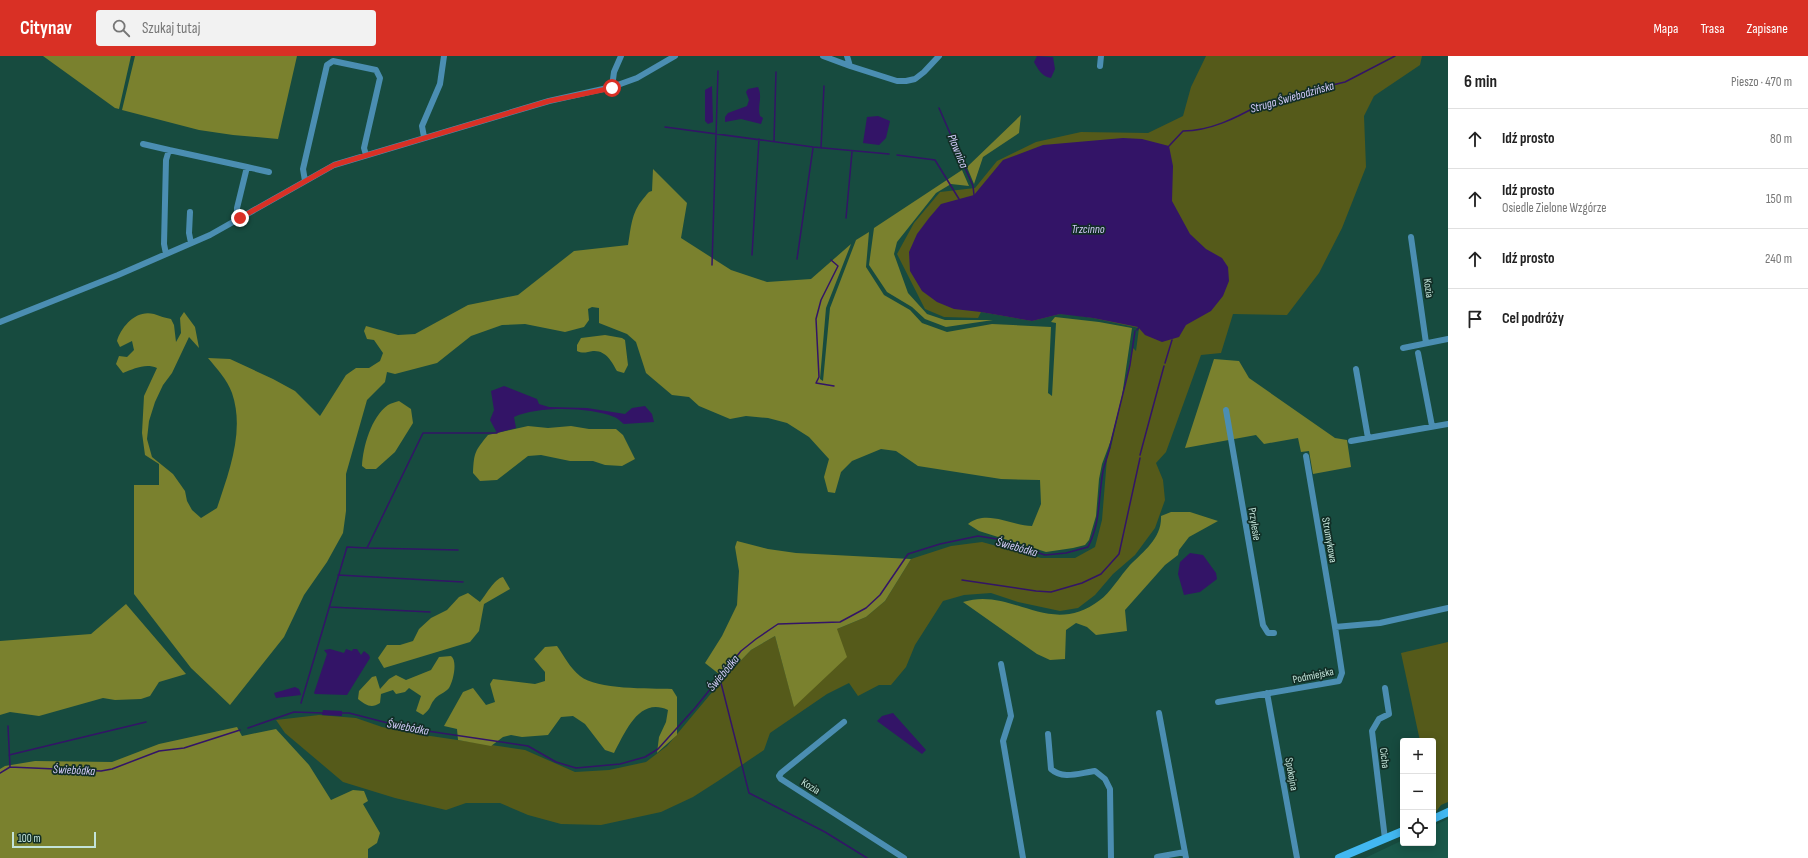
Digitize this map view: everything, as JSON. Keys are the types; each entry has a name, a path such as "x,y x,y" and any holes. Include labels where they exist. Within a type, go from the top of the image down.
{"street":[{"path":"424,137 422,126 440,84 444,56"},
{"path":"612,88 614,72 621,56"},
{"path":"0,322 118,276 191,243 240,218 334,165 549,101 612,88 637,78 675,56"},
{"path":"823,56 897,81 915,79 939,56"},
{"path":"847,56 850,66"},
{"path":"1100,66 1101,56"},
{"path":"305,182 303,169 327,64 333,60 376,70 380,78 364,148 366,155"},
{"path":"143,144 269,172"},
{"path":"166,254 164,244 166,160 169,150"},
{"path":"240,218 237,208 247,167"},
{"path":"190,212 189,233 191,243"},
{"name":"Kozia","path":"1411,237 1426,343"},
{"path":"1403,348 1448,339"},
{"path":"1418,353 1432,426"},
{"path":"1356,369 1368,438"},
{"name":"Przylesie","path":"1226,410 1263,626 1268,633 1274,633"},
{"path":"1351,441 1448,424"},
{"name":"Strumykowa","path":"1306,456 1334,627"},
{"path":"1334,627 1380,624 1448,608"},
{"name":"Podmiejska","path":"1218,702 1339,680 1342,673 1334,627"},
{"path":"1001,664 1011,716 1002,741 1023,858"},
{"name":"Cicha","path":"1385,839 1372,731 1379,719 1389,714 1386,688"},
{"name":"Spokojna","path":"1267,693 1296,858"},
{"path":"1157,857 1186,855 1159,713"},
{"name":"Kozia","path":"844,722 779,776 781,779 904,858"},
{"path":"1048,734 1051,769 1057,774 1063,776 1095,771 1105,779 1110,789 1111,858"},
{"path":"1436,818 1448,812"},
{"path":"1339,858 1400,832"}],"shaded area":[{"path":"1206,56 1422,56 1420,65 1374,96 1364,116 1366,167 1342,228 1319,273 1287,315 1233,314 1221,353 1201,355 1166,452 1156,463 1163,480 1165,500 1155,528 1135,555 1113,574 1095,595 1078,608 1060,611 1018,602 991,593 964,595 943,601 915,645 906,667 891,685 879,685 858,696 849,683 827,694 770,733 764,750 693,797 661,812 601,825 561,824 528,815 500,803 466,803 446,810 395,798 343,782 285,733 276,720 319,715 356,718 382,727 417,734 525,750 575,772 609,770 646,762 667,746 724,678 751,650 775,636 794,706 837,629 866,617 885,601 911,559 951,546 982,542 1041,558 1075,558 1095,547 1102,520 1107,458 1111,447 1133,348 1136,351 1139,328 1093,318 1021,307 1073,316 1060,314 1032,321 981,312 978,318 944,317 925,309 897,254 914,223 940,192 975,188 997,161 1036,142 1081,132 1148,133 1183,116 1191,87"},
{"path":"1448,642 1448,802 1441,805 1436,812 1436,738 1419,738 1401,653"},
{"path":"1448,819 1448,858 1365,858 1400,841 1400,846 1436,846 1436,825"}],"green space":[{"path":"43,56 131,56 119,109 115,108"},
{"path":"135,56 297,56 278,139 199,130 122,110"},
{"path":"1021,115 1019,133 983,157 974,184 967,167"},
{"path":"653,169 687,203 681,238 731,270 767,282 811,279 851,244 826,308 820,379 823,381 830,308 856,240 869,232 866,267 884,295 910,310 922,323 947,332 992,324 1051,327 1048,393 1052,396 1056,323 1051,322 1055,317 1099,322 1132,328 1122,396 1111,440 1102,464 1099,479 1096,516 1089,540 1085,545 1046,552 979,531 968,524 975,520 991,518 1032,526 1041,504 1040,480 1001,479 918,466 896,451 881,449 852,461 841,472 835,493 828,492 824,477 829,459 809,437 787,423 768,418 746,416 730,419 699,406 689,397 672,395 646,373 636,342 627,334 599,323 599,308 592,307 588,309 589,320 584,327 565,332 525,324 502,325 471,336 437,363 395,374 387,372 385,382 367,400 346,474 346,511 343,533 327,562 304,595 284,637 230,705 191,668 134,594 134,485 159,485 159,464 145,455 142,433 144,396 157,368 144,366 123,373 116,364 119,356 127,357 134,350 132,341 120,347 117,341 122,330 130,320 141,314 147,313 171,319 174,325 176,342 181,333 180,318 184,312 195,327 199,348 189,337 172,373 163,385 155,402 149,421 147,439 152,457 173,474 185,491 187,501 192,510 201,518 217,508 234,451 237,422 236,407 230,388 222,374 208,358 230,359 273,379 295,391 320,416 346,375 356,368 369,368 380,361 383,353 374,340 367,339 364,331 366,326 398,335 415,334 468,305 518,295 574,251 628,245 632,221 636,210 647,194 652,191"},
{"path":"962,170 969,186 951,184 936,193 897,242 894,254 908,293 927,314 945,320 993,320 946,327 925,319 912,307 887,292 869,265 874,228"},
{"path":"605,335 622,338 625,340 628,365 624,373 617,371 608,357 602,352 593,351 583,353 577,351 577,345 581,338"},
{"path":"1214,359 1239,361 1249,378 1335,438 1347,440 1351,467 1313,474 1309,451 1301,452 1298,438 1264,444 1256,435 1185,448"},
{"path":"399,401 411,409 413,423 395,452 376,469 366,469 362,466 364,450 369,433 382,410 389,404"},
{"path":"528,426 548,428 571,426 589,429 616,429 623,435 635,459 622,466 605,465 593,461 570,461 541,455 528,456 497,480 480,481 473,473 474,460 476,452 488,435"},
{"path":"1171,512 1190,512 1218,521 1189,537 1179,550 1178,555 1165,565 1125,610 1127,631 1096,635 1087,627 1076,623 1066,630 1065,659 1050,660 1037,654 963,602 981,599 998,600 1047,614 1064,615 1081,611 1100,600 1107,593 1130,565 1151,544 1159,531 1161,516"},
{"path":"737,541 768,549 796,553 911,559 885,601 866,617 837,629 847,657 794,707 775,636 751,650 724,678 705,663 722,636 737,605 739,571 735,547"},
{"path":"503,577 510,589 484,604 479,631 470,642 384,668 378,658 387,645 400,645 413,641 419,629 431,618 447,610 459,597 468,593 480,602 493,584"},
{"path":"126,604 186,674 159,682 150,696 141,699 115,700 103,698 39,716 10,712 0,715 0,641 91,634"},
{"path":"557,646 573,669 588,681 611,686 672,689 677,697 677,735 657,753 659,737 666,722 668,710 658,707 649,708 641,712 635,718 623,735 614,753 605,750 585,724 573,716 561,717 548,735 522,737 511,735 503,737 491,746 458,740 457,729 444,726 463,692 473,688 486,705 495,702 490,684 493,679 535,684 545,681 545,672 534,659 545,647"},
{"path":"451,656 454,662 454,667 451,685 447,690 435,698 428,711 423,715 416,711 421,696 409,688 405,692 396,694 393,690 381,694 380,703 374,706 366,704 358,699 359,691 372,677 376,676 380,689 389,679 396,675 406,680 431,670 439,657"},
{"path":"237,727 242,736 276,729 309,765 331,800 353,790 364,791 368,801 363,804 380,833 377,843 368,849 368,858 0,858 0,769 5,766 35,761 112,762 159,744"}],"water":[{"path":"1037,56 1053,57 1055,69 1051,78 1043,74 1037,67 1034,62"},
{"path":"712,86 713,122 708,124 705,121 705,90"},
{"path":"758,87 760,94 759,112 760,116 763,118 761,124 741,119 725,122 725,117 728,113 747,106 749,100 746,92 748,89"},
{"path":"878,116 890,121 886,138 879,145 863,143 867,117"},
{"name":"Trzcinno","path":"1123,138 1142,139 1169,146 1173,166 1172,201 1190,234 1206,249 1222,258 1228,267 1229,281 1223,296 1211,311 1186,325 1179,337 1162,342 1145,335 1138,327 1093,318 1060,314 1032,321 954,309 937,302 922,291 910,271 909,252 917,234 941,204 974,195 1003,160 1043,145"},
{"path":"504,386 537,399 539,404 549,407 587,408 625,414 632,408 645,406 652,414 654,422 624,424 618,419 592,411 564,409 524,413 514,417 516,428 497,433 490,420 494,410 491,391"},
{"path":"1190,553 1203,555 1216,573 1217,579 1200,592 1184,595 1178,574 1180,562"},
{"path":"330,649 344,653 346,649 352,651 353,649 357,649 361,655 364,651 369,655 370,658 347,695 314,693 327,654 324,650"},
{"path":"295,687 299,689 301,695 276,698 274,693"},
{"path":"323,710 342,711 342,716 322,715"},
{"path":"893,713 926,750 922,754 877,721 882,716"}],"waterway":[{"name":"Struga Świebodzińska","path":"1169,146 1183,131 1203,129 1213,126 1241,115 1259,105 1269,107 1320,88 1345,82 1395,56"},
{"path":"712,265 718,71"},
{"path":"774,141 776,72"},
{"path":"821,148 824,86"},
{"name":"Pławnica","path":"939,108 973,186 974,195"},
{"path":"665,127 813,147 889,154"},
{"path":"752,255 759,139"},
{"path":"797,259 813,148"},
{"path":"846,218 852,152"},
{"path":"897,155 935,160 959,199"},
{"path":"831,260 838,266 821,300 816,319 819,377 816,383 834,386"},
{"name":"Świebódka","path":"1110,446 1130,365 1135,331"},
{"path":"1165,363 1172,340"},
{"path":"1140,455 1164,366"},
{"path":"301,703 347,547 367,548 423,433 497,433"},
{"name":"Świebódka","path":"341,713 349,713 407,728 528,746 556,762 576,768 620,764 645,757 658,749 695,708 741,651 756,639 778,624 840,622 866,608 880,595 908,554 940,544 978,536 997,539 1045,555 1066,553 1088,547 1097,519 1101,481 1110,447"},
{"path":"962,580 1051,592 1082,583 1101,574 1119,554 1140,458"},
{"path":"368,548 458,550"},
{"path":"338,575 463,582"},
{"path":"330,607 430,612"},
{"path":"720,679 749,793 825,832 867,858"},
{"name":"Świebódka","path":"248,728 294,712 323,713"},
{"path":"9,755 146,722"},
{"path":"8,726 10,767"},
{"name":"Świebódka","path":"0,773 10,767 101,771 112,769 159,751 184,748 240,730"}],"route":[{"path":"240,218 334,165 549,101 612,88"}]}
